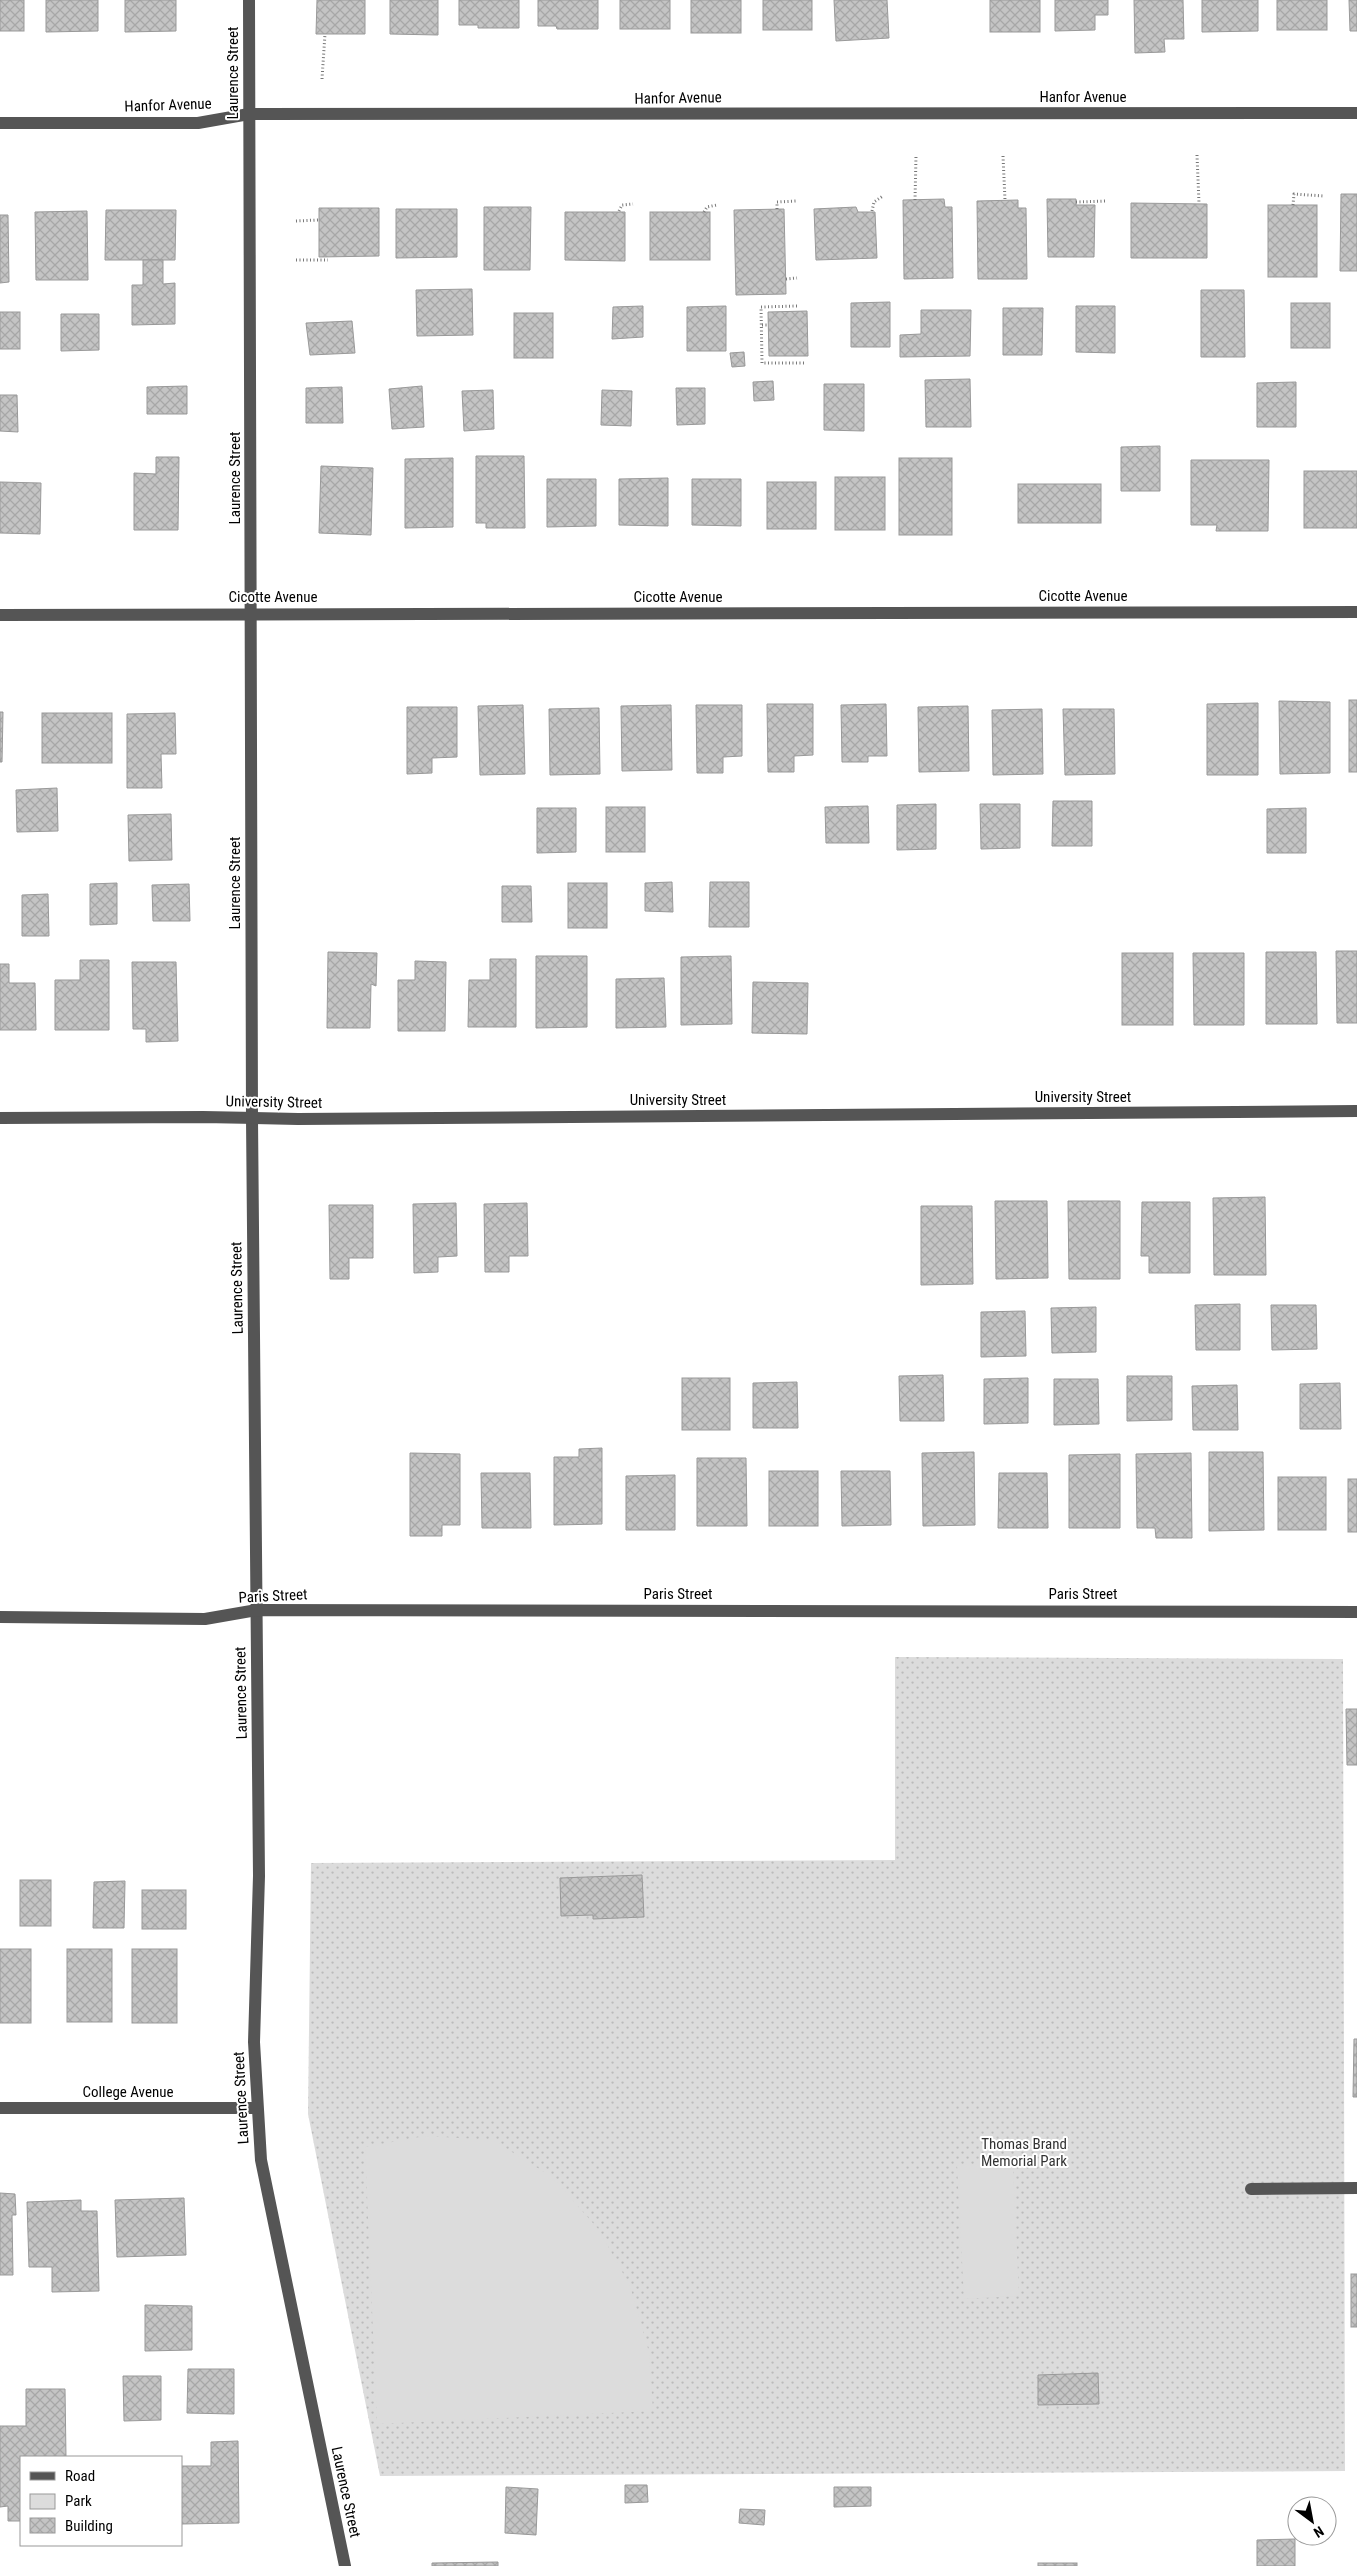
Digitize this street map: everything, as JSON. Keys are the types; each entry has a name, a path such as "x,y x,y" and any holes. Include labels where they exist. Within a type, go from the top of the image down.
{"street":[{"name":"Laurence Street","path":"249,0 252,1119 259,1876 254,2042 261,2160 345,2566"},
{"name":"Hanfor Avenue","path":"0,123 198,123 249,114 1357,113"},
{"name":"Cicotte Avenue","path":"0,616 251,613 1357,612"},
{"name":"University Street","path":"0,1118 202,1117 252,1119 1357,1111"},
{"name":"Paris Street","path":"0,1617 206,1618 256,1610 1357,1612"},
{"name":"College Avenue","path":"0,2108 257,2108"},
{"path":"1251,2189 1357,2188"}],"path":[{"path":"322,79 325,34"},
{"path":"915,200 916,156"},
{"path":"1003,156 1005,200"},
{"path":"1197,156 1199,203"},
{"path":"1293,205 1294,194 1324,196"},
{"path":"872,211 874,202 883,196"},
{"path":"777,209 777,202 796,201"},
{"path":"1076,202 1107,201"},
{"path":"620,212 622,205 633,204"},
{"path":"704,212 707,207 717,206"},
{"path":"296,221 318,220"},
{"path":"296,260 328,260"},
{"path":"786,279 797,278"},
{"path":"797,306 761,308 762,363 805,363"},
{"path":"762,325 769,325"}],"green space":[{"name":"Thomas Brand Memorial Park","path":"895,1657 1343,1659 1345,2471 380,2476 308,2114 311,1863 895,1860"},
{"path":"425,2136 493,2140 552,2177 599,2230 630,2286 649,2352 653,2411 377,2424 365,2147"},
{"path":"1013,2163 1019,2296 964,2299 957,2165"}],"building":[{"path":"0,0 24,0 24,31 0,31"},
{"path":"46,0 98,0 98,31 46,32"},
{"path":"125,0 176,0 176,31 125,32"},
{"path":"317,0 365,0 365,34 316,34"},
{"path":"390,0 438,0 438,35 390,34"},
{"path":"459,0 519,0 519,28 478,28 478,25 459,25"},
{"path":"538,0 598,0 598,29 557,29 556,26 538,26"},
{"path":"620,0 670,0 670,29 620,29"},
{"path":"691,0 741,0 741,33 691,33"},
{"path":"763,0 812,0 812,30 763,30"},
{"path":"834,0 887,0 889,38 836,41"},
{"path":"990,0 1040,0 1040,32 990,32"},
{"path":"1055,0 1108,0 1108,15 1095,15 1095,30 1055,31"},
{"path":"1134,0 1183,0 1184,39 1164,39 1165,52 1135,53"},
{"path":"1202,0 1258,0 1258,31 1202,32"},
{"path":"1277,0 1327,0 1327,30 1277,30"},
{"path":"1349,0 1357,0 1357,31 1350,31"},
{"path":"1341,194 1357,194 1357,271 1340,271"},
{"path":"944,199 945,207 952,207 953,278 904,279 903,200"},
{"path":"1047,199 1076,199 1076,205 1095,205 1094,257 1048,257"},
{"path":"1018,200 1018,208 1026,208 1027,279 978,279 977,201"},
{"path":"1131,203 1207,204 1207,258 1131,258"},
{"path":"1268,205 1317,205 1317,277 1268,277"},
{"path":"484,207 531,207 530,270 484,270"},
{"path":"856,207 858,212 875,212 877,258 816,260 814,209"},
{"path":"319,208 379,208 379,256 319,257"},
{"path":"396,209 457,209 457,257 396,258"},
{"path":"784,209 786,294 736,295 734,210"},
{"path":"106,210 176,210 175,260 105,260"},
{"path":"87,211 88,280 36,280 35,212"},
{"path":"565,212 625,212 625,261 565,260"},
{"path":"650,212 710,212 710,260 650,260"},
{"path":"0,215 8,215 9,282 0,283"},
{"path":"143,260 163,260 163,284 175,283 175,324 132,325 132,285 143,285"},
{"path":"472,289 473,335 417,336 416,290"},
{"path":"1201,290 1244,290 1245,357 1201,357"},
{"path":"890,302 890,347 851,347 851,303"},
{"path":"1291,303 1330,303 1330,348 1291,348"},
{"path":"643,306 643,337 612,339 613,307"},
{"path":"726,306 726,351 687,351 687,307"},
{"path":"1076,306 1115,306 1115,353 1076,352"},
{"path":"1003,308 1043,308 1042,355 1003,355"},
{"path":"921,310 971,310 970,356 900,357 900,335 921,334"},
{"path":"807,311 808,356 769,356 768,312"},
{"path":"0,312 20,312 20,349 0,349"},
{"path":"514,313 553,313 553,358 514,358"},
{"path":"61,314 99,314 99,350 61,351"},
{"path":"352,321 355,353 310,355 306,323"},
{"path":"744,352 745,366 732,367 730,353"},
{"path":"970,379 971,427 926,427 925,380"},
{"path":"773,381 774,400 754,401 753,382"},
{"path":"1296,382 1296,427 1257,427 1257,383"},
{"path":"824,384 864,384 864,431 824,430"},
{"path":"187,386 187,414 147,414 147,387"},
{"path":"422,386 424,427 392,429 389,389"},
{"path":"342,387 343,423 306,423 306,388"},
{"path":"676,388 705,388 705,424 677,425"},
{"path":"493,390 494,429 464,431 462,391"},
{"path":"602,390 632,391 631,426 601,425"},
{"path":"0,395 17,395 18,432 0,431"},
{"path":"1160,446 1160,491 1121,491 1121,447"},
{"path":"476,456 524,456 525,528 486,528 486,523 476,523"},
{"path":"156,457 179,457 178,530 134,530 134,473 156,474"},
{"path":"453,458 453,527 405,528 405,459"},
{"path":"899,458 952,458 952,535 899,535"},
{"path":"1191,460 1269,460 1268,531 1216,531 1217,525 1191,525"},
{"path":"321,466 373,468 371,535 319,533"},
{"path":"1304,471 1357,471 1357,528 1304,528"},
{"path":"835,477 885,477 885,530 835,530"},
{"path":"668,478 668,526 619,525 619,479"},
{"path":"547,479 596,479 596,526 547,527"},
{"path":"692,479 741,479 741,526 692,525"},
{"path":"0,482 41,483 40,534 0,533"},
{"path":"767,482 816,482 816,529 767,529"},
{"path":"1018,484 1101,484 1101,523 1018,523"},
{"path":"1349,700 1357,700 1357,772 1349,772"},
{"path":"1279,701 1330,702 1330,773 1280,774"},
{"path":"1258,703 1258,775 1207,775 1207,704"},
{"path":"767,704 813,704 813,755 794,756 794,772 768,772"},
{"path":"886,704 887,756 868,756 868,762 842,762 841,705"},
{"path":"523,705 525,774 480,775 478,706"},
{"path":"671,705 672,770 622,771 621,706"},
{"path":"696,705 742,705 742,756 723,757 723,773 697,773"},
{"path":"968,706 969,771 919,772 918,707"},
{"path":"407,707 457,707 457,757 432,758 432,773 407,774"},
{"path":"599,708 600,774 550,775 549,709"},
{"path":"1042,709 1043,774 993,775 992,710"},
{"path":"1063,709 1114,709 1115,774 1065,775"},
{"path":"0,712 3,712 2,762 0,762"},
{"path":"42,713 112,713 112,763 42,763"},
{"path":"175,713 176,754 161,754 162,788 127,788 127,714"},
{"path":"57,788 58,831 17,832 16,790"},
{"path":"1053,801 1092,801 1092,846 1052,846"},
{"path":"936,804 936,849 897,850 897,805"},
{"path":"980,804 1020,804 1020,848 981,849"},
{"path":"868,806 869,843 826,843 825,807"},
{"path":"606,807 645,807 645,852 606,852"},
{"path":"537,808 576,808 576,852 537,853"},
{"path":"1306,808 1306,853 1267,853 1267,809"},
{"path":"171,814 172,860 129,861 128,815"},
{"path":"672,882 673,912 645,911 645,883"},
{"path":"710,882 749,882 749,927 709,927"},
{"path":"117,883 117,924 90,925 90,884"},
{"path":"568,883 607,883 607,928 568,928"},
{"path":"189,884 190,921 153,921 152,885"},
{"path":"502,886 531,886 532,922 502,922"},
{"path":"48,894 49,936 22,936 22,895"},
{"path":"1336,951 1357,951 1357,1023 1337,1023"},
{"path":"328,952 377,953 376,986 371,984 370,1028 327,1028"},
{"path":"1266,952 1316,952 1317,1024 1266,1024"},
{"path":"1122,953 1173,953 1173,1025 1122,1025"},
{"path":"1193,953 1244,953 1244,1025 1194,1025"},
{"path":"536,956 587,956 587,1027 536,1028"},
{"path":"731,956 732,1024 681,1025 681,957"},
{"path":"490,959 516,959 516,1027 468,1027 469,980 490,980"},
{"path":"80,960 109,960 109,1030 55,1030 55,980 80,980"},
{"path":"415,961 446,962 445,1031 398,1031 398,980 415,980"},
{"path":"132,962 176,962 178,1041 146,1042 146,1029 133,1029"},
{"path":"0,964 9,964 9,983 35,983 36,1030 0,1030"},
{"path":"664,978 666,1027 616,1028 616,979"},
{"path":"753,982 808,983 807,1034 752,1033"},
{"path":"1265,1197 1266,1275 1214,1275 1213,1198"},
{"path":"995,1201 1047,1201 1048,1278 996,1279"},
{"path":"1068,1201 1120,1201 1120,1279 1069,1279"},
{"path":"1142,1202 1190,1202 1190,1273 1149,1273 1149,1256 1141,1256"},
{"path":"456,1203 457,1256 438,1257 438,1272 414,1273 413,1204"},
{"path":"527,1203 528,1256 509,1256 509,1272 485,1272 484,1204"},
{"path":"329,1205 373,1205 373,1258 349,1258 349,1279 330,1279"},
{"path":"921,1206 972,1206 973,1284 921,1285"},
{"path":"1240,1304 1240,1350 1196,1350 1195,1305"},
{"path":"1271,1305 1316,1305 1317,1349 1272,1350"},
{"path":"1096,1307 1096,1352 1052,1353 1051,1308"},
{"path":"1025,1311 1026,1356 981,1357 981,1312"},
{"path":"943,1375 944,1421 900,1421 899,1376"},
{"path":"1127,1376 1172,1376 1172,1420 1127,1421"},
{"path":"682,1378 730,1378 730,1430 682,1430"},
{"path":"1028,1378 1028,1423 984,1424 984,1379"},
{"path":"1054,1379 1098,1379 1099,1424 1054,1425"},
{"path":"797,1382 798,1428 753,1428 753,1383"},
{"path":"1340,1383 1341,1429 1300,1429 1300,1384"},
{"path":"1237,1385 1238,1430 1193,1430 1192,1386"},
{"path":"602,1448 602,1524 554,1525 554,1457 579,1457 579,1449"},
{"path":"974,1452 975,1525 923,1526 922,1453"},
{"path":"1209,1452 1263,1452 1264,1530 1209,1531"},
{"path":"410,1453 460,1454 460,1525 442,1525 442,1536 410,1536"},
{"path":"1191,1453 1192,1538 1156,1538 1155,1528 1137,1528 1136,1454"},
{"path":"1120,1454 1120,1528 1069,1528 1069,1455"},
{"path":"697,1458 746,1458 747,1526 697,1526"},
{"path":"769,1471 818,1471 818,1526 769,1526"},
{"path":"841,1471 890,1471 891,1525 842,1526"},
{"path":"481,1473 530,1473 531,1528 482,1528"},
{"path":"999,1473 1047,1473 1048,1528 998,1528"},
{"path":"675,1475 675,1530 626,1530 626,1476"},
{"path":"1278,1477 1326,1477 1326,1530 1278,1530"},
{"path":"1348,1479 1357,1479 1357,1532 1348,1532"},
{"path":"1346,1709 1357,1709 1357,1765 1347,1765"},
{"path":"642,1875 644,1917 593,1919 593,1915 561,1916 560,1878"},
{"path":"20,1880 51,1880 51,1926 20,1926"},
{"path":"125,1881 124,1928 93,1928 94,1882"},
{"path":"142,1890 186,1890 186,1929 142,1929"},
{"path":"0,1949 31,1949 31,2023 0,2023"},
{"path":"67,1949 112,1949 112,2022 67,2022"},
{"path":"132,1949 177,1949 177,2023 132,2023"},
{"path":"1354,2039 1357,2039 1357,2097 1353,2097"},
{"path":"0,2193 15,2194 16,2215 12,2215 13,2275 0,2275"},
{"path":"184,2198 186,2255 117,2257 115,2200"},
{"path":"81,2200 81,2211 97,2211 99,2291 52,2292 52,2267 29,2267 27,2202"},
{"path":"1351,2274 1357,2274 1357,2327 1351,2327"},
{"path":"145,2305 192,2306 192,2350 145,2351"},
{"path":"188,2369 234,2369 234,2414 187,2413"},
{"path":"1098,2373 1099,2404 1038,2405 1038,2375"},
{"path":"123,2376 161,2376 161,2420 124,2421"},
{"path":"26,2389 65,2389 66,2456 20,2456 20,2521 8,2521 8,2506 0,2507 0,2426 26,2426"},
{"path":"238,2441 239,2523 182,2524 182,2466 211,2466 211,2442"},
{"path":"625,2485 647,2485 648,2502 625,2503"},
{"path":"506,2487 538,2489 536,2535 505,2533"},
{"path":"834,2487 871,2487 871,2506 834,2507"},
{"path":"740,2509 765,2510 764,2525 739,2523"},
{"path":"1287,2539 1287,2546 1295,2546 1295,2566 1257,2566 1257,2540"},
{"path":"498,2562 498,2566 432,2566 432,2563"},
{"path":"1038,2563 1077,2563 1077,2566 1038,2566"}]}
